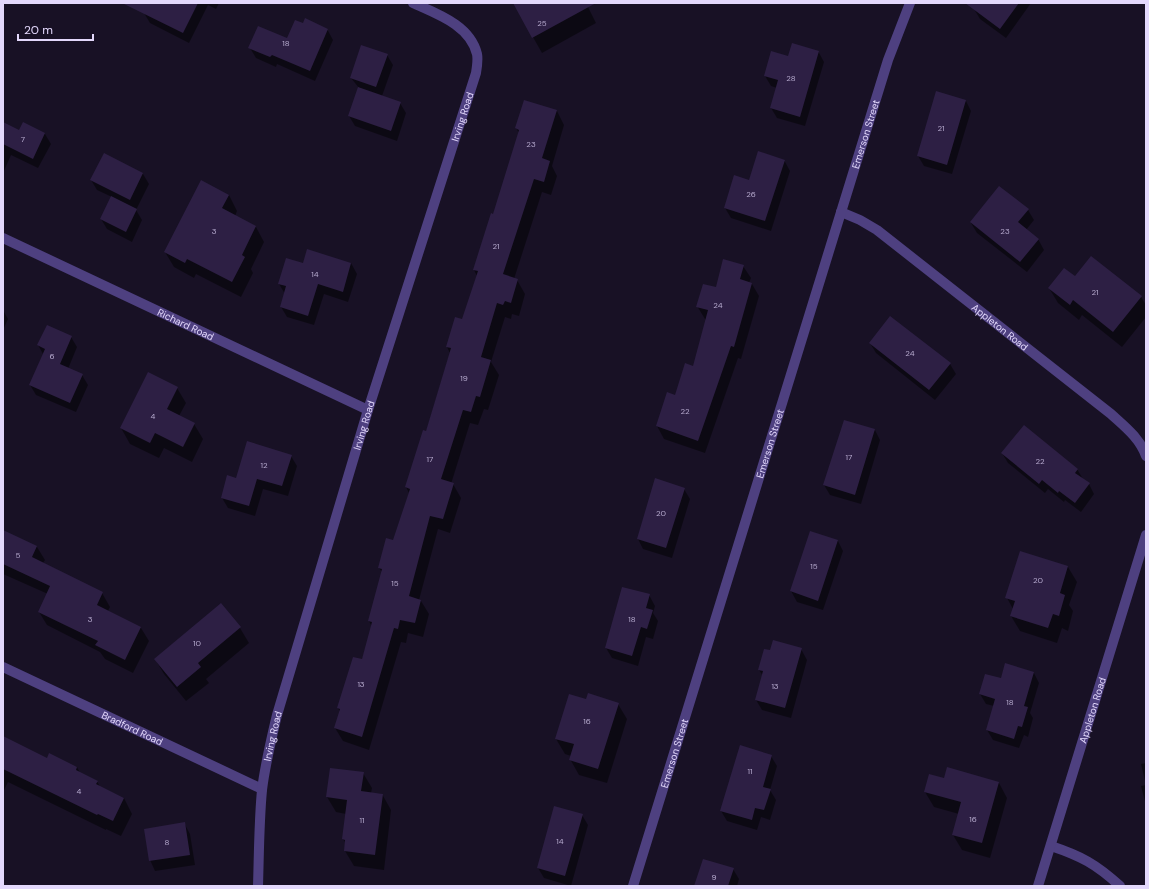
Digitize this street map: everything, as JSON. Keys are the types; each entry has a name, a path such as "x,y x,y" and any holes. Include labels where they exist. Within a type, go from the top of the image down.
{"street":[{"name":"Irving Road","path":"258,886 259,822 262,789 277,714 368,410 476,73 477,55 472,40 461,28 447,19 413,3"},
{"name":"Emerson Street","path":"633,886 888,60 910,3"},
{"name":"Appleton Road","path":"842,212 877,230 1111,414 1130,430 1146,456"},
{"name":"Richard Road","path":"3,238 368,410"},
{"name":"Appleton Road","path":"1038,886 1146,535"},
{"name":"Bradford Road","path":"3,667 262,789"},
{"path":"1050,846 1070,852 1086,860 1102,870 1120,886"}],"building":[{"path":"122,3 198,3 183,33"},
{"path":"513,3 596,3 532,38"},
{"path":"965,3 1019,3 1000,29"},
{"path":"305,18 328,29 310,71 272,55 270,57 248,48 258,26 287,38 295,20 303,23"},
{"path":"792,43 819,51 800,117 770,108 778,80 764,76 771,51 788,56"},
{"path":"361,45 388,54 376,87 350,78"},
{"path":"358,87 401,102 391,131 348,116"},
{"path":"936,91 966,100 947,165 917,156"},
{"path":"524,100 557,110 542,158 550,161 544,182 534,179 503,274 518,279 511,303 505,301 503,305 497,303 481,357 491,360 480,397 476,396 471,412 463,410 441,479 454,483 443,519 430,516 409,596 421,600 415,623 400,620 398,629 394,628 362,737 334,728 340,709 337,708 353,657 362,659 372,622 368,621 382,569 378,568 386,538 393,540 410,489 405,487 423,430 426,431 451,348 446,347 455,317 462,319 478,271 473,270 491,213 493,214 519,130 515,128"},
{"path":"3,122 19,130 23,122 45,133 33,159 3,144"},
{"path":"758,151 785,160 765,221 724,208 734,175 749,180"},
{"path":"104,153 143,173 130,200 90,180"},
{"path":"201,180 229,195 222,208 256,226 242,255 245,257 232,282 187,259 185,263 164,252"},
{"path":"999,186 1029,209 1018,222 1039,239 1020,262 970,222"},
{"path":"111,196 137,209 126,232 100,219"},
{"path":"307,249 351,263 343,292 318,284 308,316 280,307 286,286 278,284 286,258 303,263"},
{"path":"1091,256 1142,296 1113,332 1073,300 1070,305 1048,288 1064,268 1075,276"},
{"path":"723,259 744,265 740,279 752,283 734,347 731,346 698,441 656,426 667,392 675,395 685,363 693,366 708,310 696,307 703,284 716,287"},
{"path":"890,316 951,363 929,390 869,343"},
{"path":"47,325 72,336 60,364 83,374 70,403 29,385 45,349 37,345"},
{"path":"148,372 178,387 167,409 195,423 183,447 155,433 150,443 120,428"},
{"path":"844,420 875,429 855,495 823,485"},
{"path":"1024,425 1078,469 1075,473 1090,483 1075,503 1059,491 1058,493 1042,480 1039,484 1001,453"},
{"path":"247,441 292,455 282,486 257,479 249,506 221,498 227,475 236,478"},
{"path":"655,478 685,488 666,548 637,539"},
{"path":"3,530 37,546 32,557 103,592 97,605 141,627 125,660 95,645 98,641 38,612 50,586 3,564"},
{"path":"810,531 838,540 818,601 790,591"},
{"path":"1020,551 1068,566 1060,593 1065,595 1059,616 1053,614 1048,628 1010,616 1015,601 1005,598"},
{"path":"622,587 650,594 646,608 653,610 647,629 641,627 632,656 605,648"},
{"path":"221,603 241,627 198,663 201,667 177,687 154,659"},
{"path":"773,640 802,648 785,708 755,700 763,671 758,670 764,649 770,650"},
{"path":"1005,663 1034,672 1024,706 1028,707 1022,727 1018,726 1014,739 986,730 995,699 979,694 985,674 1001,678"},
{"path":"588,693 619,703 598,769 569,760 574,744 555,739 569,694 586,699"},
{"path":"3,736 47,758 49,753 77,767 76,770 98,781 96,784 124,798 113,821 98,814 97,815 3,769"},
{"path":"740,745 772,755 763,787 771,789 764,810 755,808 752,820 720,811"},
{"path":"947,767 999,782 982,843 952,835 961,802 924,792 929,774 944,778"},
{"path":"330,768 364,772 361,791 383,794 375,855 344,851 345,840 342,839 347,800 326,797"},
{"path":"554,806 583,814 565,876 537,868"},
{"path":"185,822 190,855 149,861 144,829"},
{"path":"703,859 734,868 728,886 694,886"}]}
